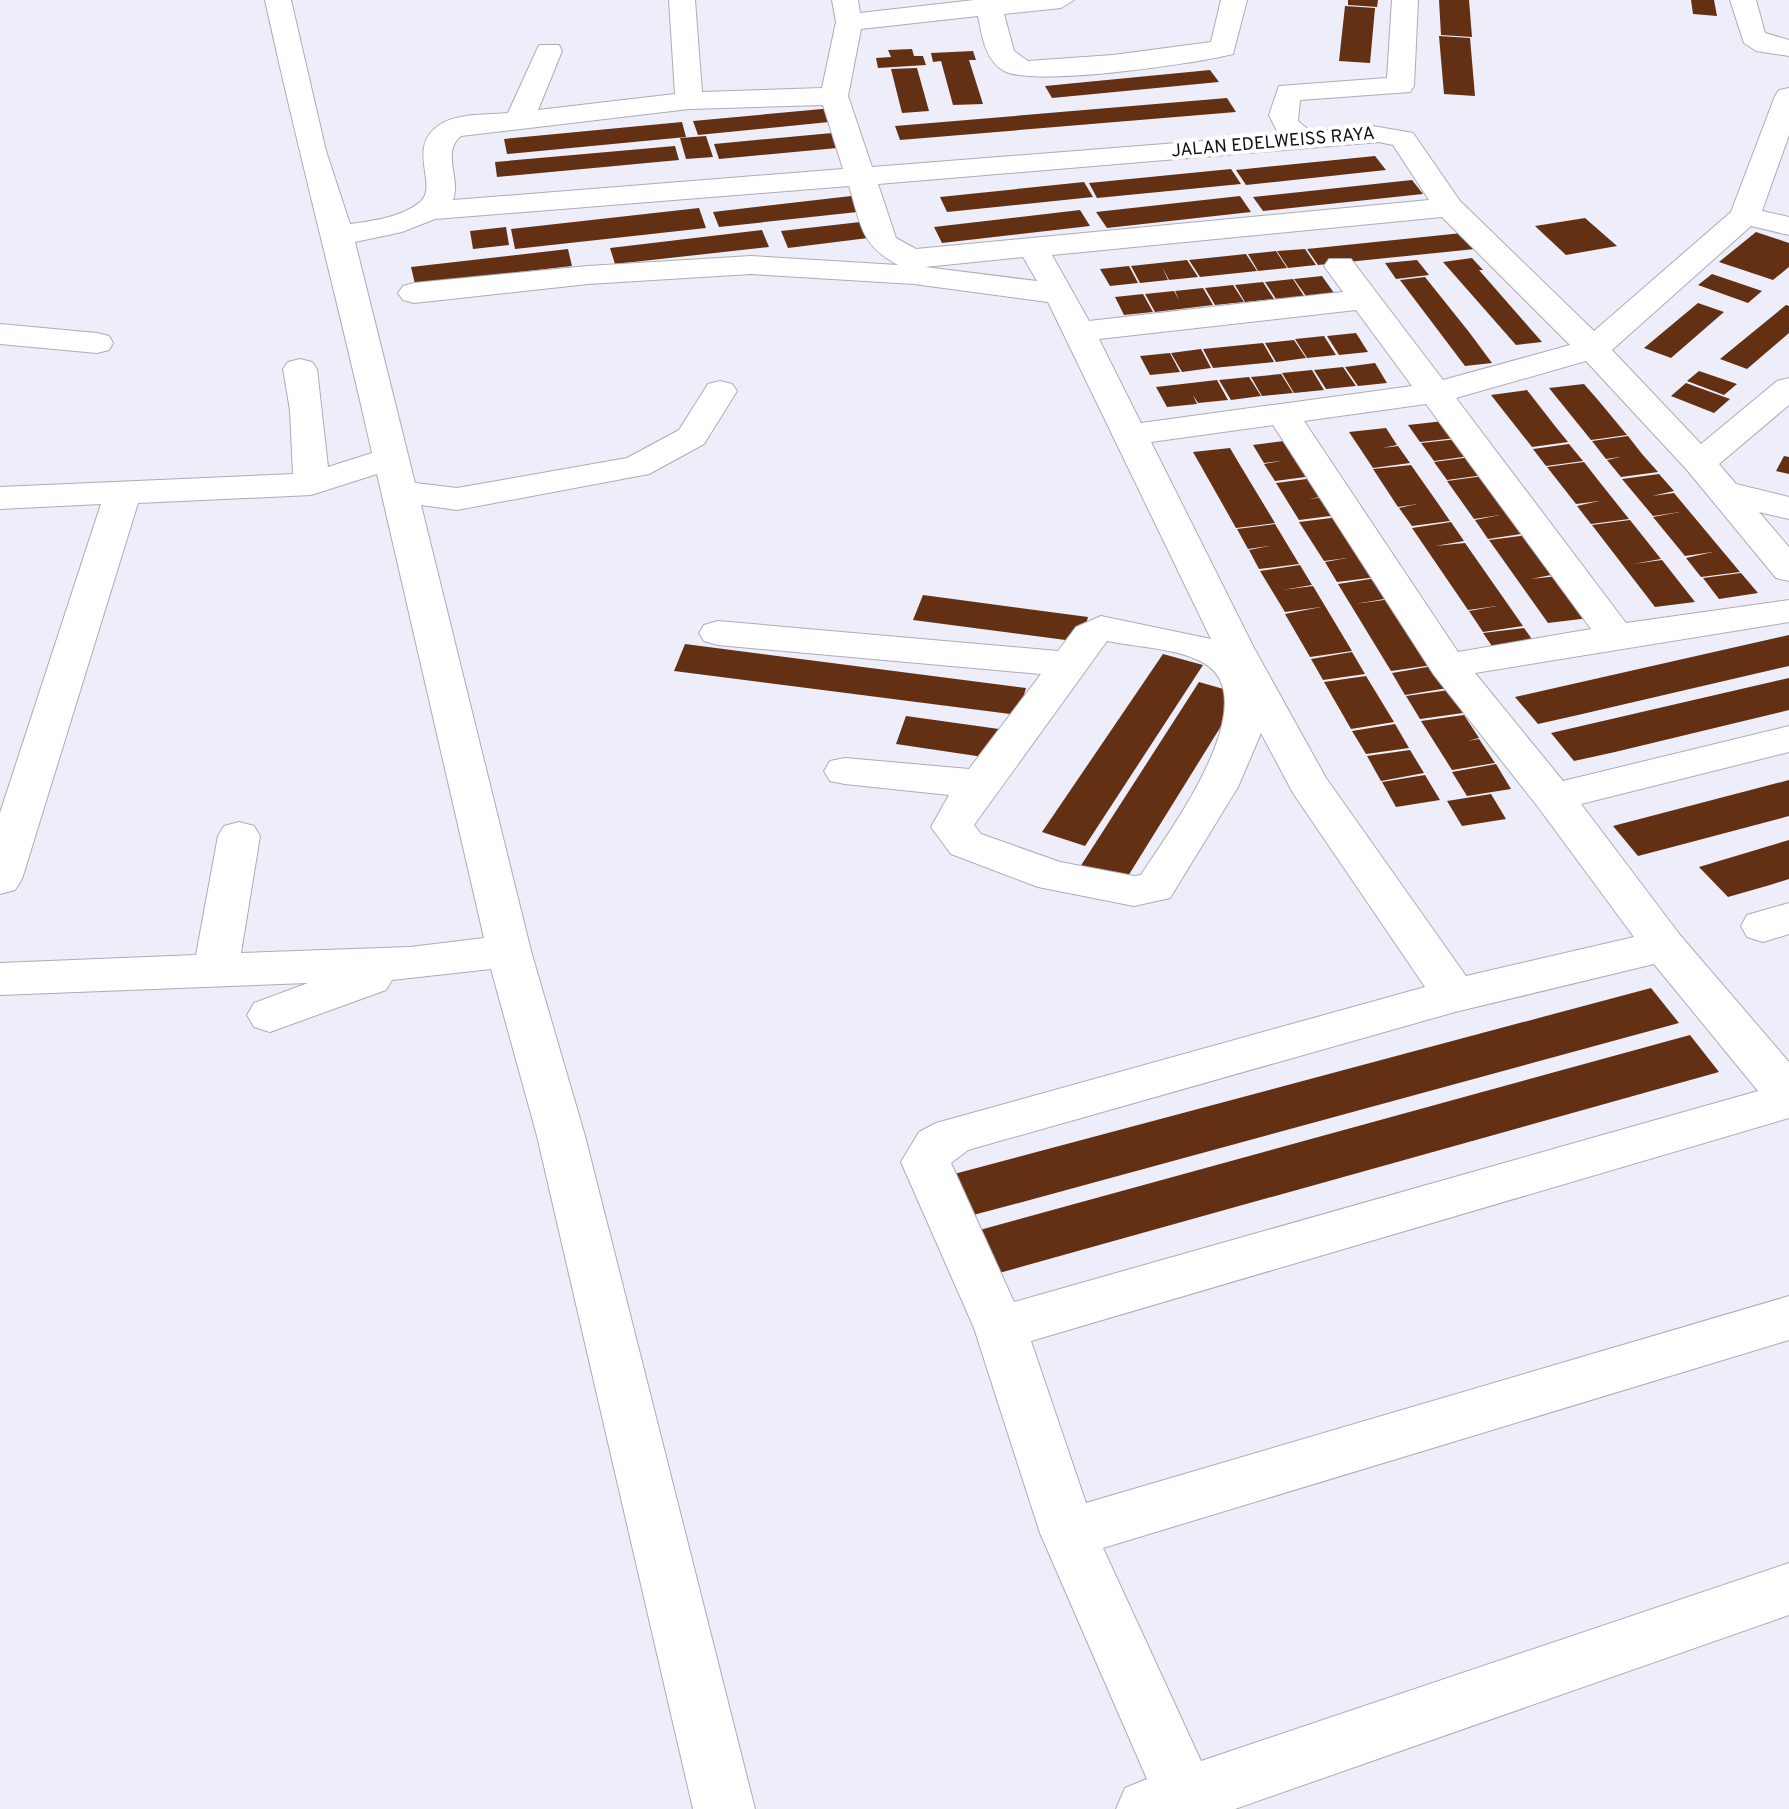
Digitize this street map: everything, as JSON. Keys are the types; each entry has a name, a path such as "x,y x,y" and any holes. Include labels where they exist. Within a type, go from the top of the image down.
{"street":[{"path":"278,0 312,151 338,235 509,951 561,1136 724,1809"},
{"path":"682,0 689,101"},
{"path":"1061,0 847,11 834,96 881,238 887,247 911,259 1449,207"},
{"path":"989,4 1002,73 1223,48 1234,0"},
{"path":"1306,141 1285,127 1281,112 1289,92 1298,89 1400,86 1405,0"},
{"path":"1743,0 1760,20 1757,41 1789,48"},
{"path":"520,119 549,51"},
{"path":"432,200 436,151 445,133 461,126 689,101 834,96"},
{"path":"1128,435 1435,393 1593,349 1745,216 1789,96"},
{"path":"1249,115 1281,112"},
{"path":"338,235 375,229 432,200 856,166 1137,126"},
{"name":"JALAN EDELWEISS RAYA","path":"856,166 1306,141 1376,132 1403,139 1449,207 1593,349 1789,570"},
{"path":"1745,216 1789,226"},
{"path":"860,274 887,247"},
{"path":"1033,248 1060,294 1128,435 1224,649 1243,682 1248,711 1219,788 1155,887 1134,891 1053,876 966,844 952,827 955,817 1090,635 1101,628 1224,649 1308,783 1455,995"},
{"path":"414,293 601,274 751,265 914,275 1060,294"},
{"path":"1340,266 1616,636"},
{"path":"1078,332 1364,299"},
{"path":"3,339 97,343"},
{"path":"300,369 307,410 311,484"},
{"path":"0,498 311,484 395,475 457,499 637,467 692,437 720,391"},
{"path":"1785,396 1709,477 1789,508"},
{"path":"1000,1328 1789,1098 1664,946 1553,797 1448,666 1283,415"},
{"path":"0,879 123,493"},
{"path":"1448,666 1616,636 1789,611"},
{"path":"718,633 1068,664"},
{"path":"1553,797 1789,739"},
{"path":"845,771 979,784"},
{"path":"216,971 239,836"},
{"path":"1664,946 1455,995 968,1131 936,1145 926,1162 1000,1328 1068,1533 1166,1802 1789,1589"},
{"path":"0,979 410,963 509,951"},
{"path":"270,1015 410,963"},
{"path":"1068,1533 1789,1318"}],"building":[{"path":"1348,0 1378,0 1377,7 1348,5"},
{"path":"1439,0 1469,0 1472,37 1441,35"},
{"path":"1691,0 1714,0 1717,16 1693,14"},
{"path":"1345,6 1375,8 1370,63 1339,61"},
{"path":"1439,36 1470,38 1475,96 1444,94"},
{"path":"912,49 914,56 923,56 926,65 878,68 876,58 891,57 888,50"},
{"path":"973,51 976,60 969,60 983,104 953,105 941,61 933,62 931,53"},
{"path":"917,68 929,111 902,113 891,69"},
{"path":"1210,70 1219,82 1052,98 1045,86"},
{"path":"1227,98 1236,112 900,140 895,126"},
{"path":"833,108 839,121 698,135 693,121"},
{"path":"682,122 686,137 507,154 504,139"},
{"path":"832,133 837,148 719,159 714,144"},
{"path":"706,136 713,157 686,159 680,138"},
{"path":"675,146 679,160 497,177 495,162"},
{"path":"1375,156 1386,170 1246,185 1236,170"},
{"path":"1231,169 1241,184 1097,198 1089,183"},
{"path":"1412,180 1423,194 1263,211 1253,197"},
{"path":"1084,182 1093,197 947,212 940,197"},
{"path":"860,195 867,211 719,227 713,212"},
{"path":"1240,196 1251,212 1107,228 1096,212"},
{"path":"699,208 706,228 515,249 511,229"},
{"path":"1080,210 1090,226 942,243 934,227"},
{"path":"1585,218 1617,246 1566,255 1535,226"},
{"path":"869,221 876,237 788,248 781,231"},
{"path":"506,227 509,245 473,249 470,231"},
{"path":"762,230 769,247 615,264 610,248"},
{"path":"1472,232 1485,248 1318,265 1307,249"},
{"path":"1756,232 1789,243 1789,267 1773,280 1719,262"},
{"path":"568,249 572,266 415,284 411,267"},
{"path":"1305,249 1316,265 1288,268 1277,251"},
{"path":"1276,251 1287,268 1258,271 1248,254"},
{"path":"1246,254 1257,271 1200,277 1189,260"},
{"path":"1472,258 1542,342 1516,345 1443,262"},
{"path":"1187,260 1198,277 1169,280 1162,267 1168,280 1140,283 1131,266"},
{"path":"1417,260 1429,275 1396,279 1385,263"},
{"path":"1129,266 1138,283 1110,286 1100,269"},
{"path":"1712,274 1762,291 1748,303 1698,285"},
{"path":"1322,276 1334,293 1306,296 1294,279"},
{"path":"1425,277 1492,363 1465,366 1400,280"},
{"path":"1293,279 1304,296 1276,299 1265,282"},
{"path":"1263,282 1274,299 1245,302 1235,285"},
{"path":"1233,285 1244,302 1215,305 1205,288"},
{"path":"1203,288 1213,305 1155,312 1145,294 1174,291 1179,300 1175,291"},
{"path":"1143,294 1153,312 1124,315 1115,297"},
{"path":"1698,303 1724,312 1671,358 1644,348"},
{"path":"1786,305 1789,306 1789,333 1747,369 1720,359"},
{"path":"1356,333 1368,352 1339,355 1327,336"},
{"path":"1324,336 1336,355 1307,358 1295,339"},
{"path":"1294,340 1306,358 1276,362 1265,343"},
{"path":"1263,343 1274,362 1213,368 1203,349"},
{"path":"1201,349 1211,368 1182,372 1171,353"},
{"path":"1170,353 1180,372 1150,375 1140,356"},
{"path":"1375,363 1387,383 1358,386 1345,367"},
{"path":"1343,367 1356,386 1326,389 1314,370"},
{"path":"1312,370 1324,390 1294,393 1282,373"},
{"path":"1699,371 1737,384 1724,395 1687,381"},
{"path":"1281,374 1293,393 1262,396 1251,377"},
{"path":"1249,377 1261,396 1231,400 1219,380"},
{"path":"1217,380 1228,400 1198,403 1193,395 1197,404 1167,407 1156,387"},
{"path":"1686,383 1730,399 1714,413 1671,396"},
{"path":"1584,384 1627,435 1591,440 1549,388"},
{"path":"1527,390 1568,442 1532,447 1491,395"},
{"path":"1444,421 1456,438 1420,442 1408,425"},
{"path":"1386,428 1397,445 1382,448 1398,446 1410,463 1373,468 1349,432"},
{"path":"1628,436 1658,472 1621,477 1607,460 1620,457 1606,459 1592,441"},
{"path":"1458,439 1470,456 1434,461 1421,443"},
{"path":"1291,440 1313,476 1275,481 1264,464 1280,461 1264,463 1253,445"},
{"path":"1569,444 1583,461 1546,466 1533,449"},
{"path":"1230,448 1275,523 1236,528 1193,452"},
{"path":"1784,456 1789,457 1789,474 1776,471"},
{"path":"1471,457 1484,475 1447,480 1434,462"},
{"path":"1584,462 1629,519 1591,524 1577,506 1599,501 1576,504 1547,467"},
{"path":"1411,465 1450,521 1412,526 1399,508 1417,504 1398,507 1373,469"},
{"path":"1659,474 1674,491 1652,496 1674,493 1740,572 1701,577 1686,558 1713,552 1685,556 1653,517 1680,512 1653,516 1622,479"},
{"path":"1484,476 1527,533 1488,539 1475,520 1500,515 1474,519 1447,481"},
{"path":"1314,478 1325,496 1309,499 1326,497 1338,515 1299,520 1276,483"},
{"path":"1339,517 1377,577 1337,582 1325,562 1347,558 1324,561 1299,522"},
{"path":"1630,520 1661,559 1633,564 1662,560 1695,602 1655,607 1592,525"},
{"path":"1451,522 1464,541 1435,546 1465,543 1523,626 1483,632 1469,611 1497,606 1468,610 1412,528"},
{"path":"1275,524 1299,564 1259,569 1249,550 1269,546 1248,549 1237,529"},
{"path":"1528,535 1556,574 1531,579 1558,576 1589,618 1548,623 1489,540"},
{"path":"1300,565 1312,585 1282,590 1313,586 1352,651 1310,657 1285,614 1321,607 1285,612 1260,571"},
{"path":"1741,573 1758,593 1719,599 1703,578"},
{"path":"1377,578 1390,598 1355,604 1391,599 1433,665 1391,671 1338,584"},
{"path":"923,595 1088,617 1081,642 913,620"},
{"path":"1524,628 1539,649 1498,655 1483,633"},
{"path":"1789,635 1789,666 1578,715 1538,724 1515,697"},
{"path":"685,644 1026,688 1018,715 674,671"},
{"path":"1352,652 1365,674 1323,680 1311,659"},
{"path":"1163,654 1203,665 1085,846 1042,832"},
{"path":"1433,666 1448,688 1405,695 1392,673"},
{"path":"1366,676 1394,722 1351,729 1324,682"},
{"path":"1789,678 1789,710 1615,752 1574,761 1551,733"},
{"path":"1199,682 1241,694 1125,881 1080,867"},
{"path":"1449,690 1463,713 1420,719 1406,696"},
{"path":"1464,715 1479,738 1468,741 1479,739 1495,763 1452,770 1421,721"},
{"path":"906,716 999,729 990,758 896,744"},
{"path":"1395,724 1409,748 1366,754 1352,731"},
{"path":"1410,750 1424,773 1381,781 1367,756"},
{"path":"1496,764 1511,789 1467,796 1452,772"},
{"path":"1425,775 1440,800 1396,807 1382,782"},
{"path":"1789,780 1789,816 1638,856 1613,826"},
{"path":"1491,794 1506,819 1462,826 1447,801"},
{"path":"1789,840 1789,879 1770,885 1728,897 1699,867"},
{"path":"1651,988 1679,1023 958,1219 939,1178"},
{"path":"1690,1035 1719,1072 985,1277 965,1234"}]}
